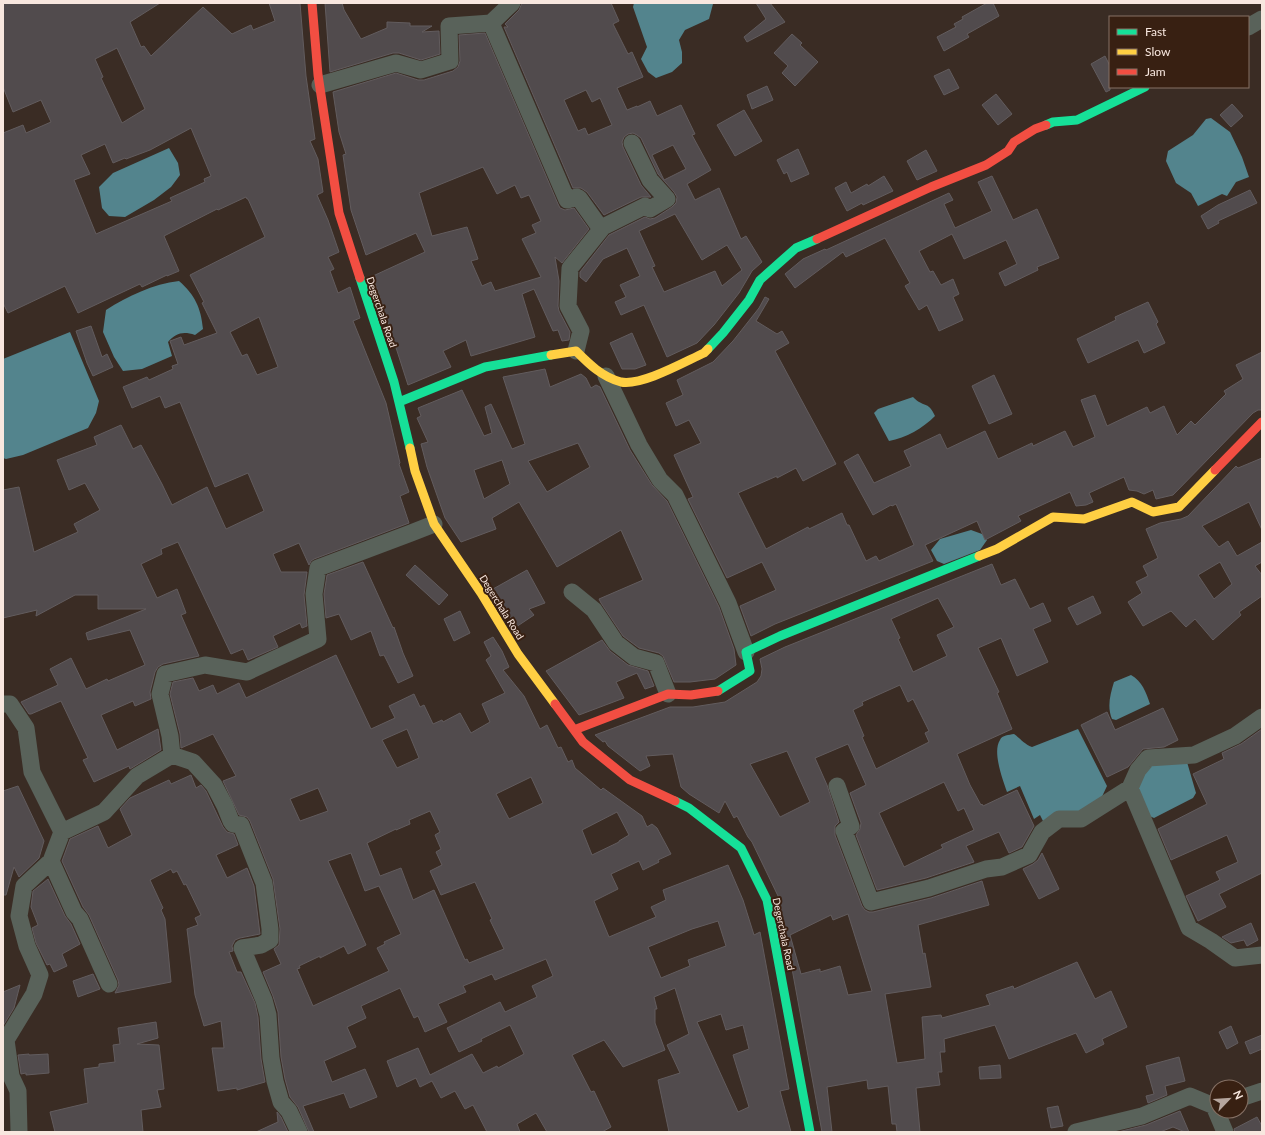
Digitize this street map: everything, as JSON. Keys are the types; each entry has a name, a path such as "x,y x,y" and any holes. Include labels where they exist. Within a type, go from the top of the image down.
{"street":[{"name":"Degerchala Road","path":"312,3 320,85 338,213 394,382 415,471 434,524 481,593 518,654 583,742 630,780 689,808 741,848 767,900 810,1132"},
{"path":"320,85 396,63 421,70 450,61 449,26 491,23 512,3"},
{"path":"1249,26 1262,19"},
{"path":"491,23 567,200 576,197 579,198 601,229"},
{"path":"576,352 591,366 606,376 622,382 637,381 660,374 704,353 723,334 749,300 760,280 796,248 1000,157 1008,151 1014,142 1035,128 1053,122 1077,120 1143,88"},
{"path":"576,352 581,331 568,306 570,268 603,227 646,206 650,209 668,198 650,180 632,143"},
{"path":"399,402 485,367 576,352"},
{"path":"574,730 668,694 691,696 719,691 750,671 746,652 728,603 675,495 660,480 639,445 606,376"},
{"path":"746,652 780,636 997,550 1053,517 1084,519 1132,502 1153,512 1179,507 1262,422"},
{"path":"172,755 170,736 160,694 164,674 205,665 247,672 318,639 314,594 318,568 434,524"},
{"path":"572,592 594,610 616,643 634,657 656,663 668,694"},
{"path":"3,704 10,704 26,728 32,772 62,832"},
{"path":"837,786 851,826 844,831 871,902 929,888 986,869 1002,867 1029,855 1042,832 1059,819 1082,819 1130,788 1138,770 1148,758 1194,755 1235,736 1262,717"},
{"path":"19,1132 11,1092 11,1076 6,1040 34,994 40,975 27,946 19,916 24,886 51,861 62,832 104,812 137,776 172,755 194,762 214,785 233,824 241,824 264,883 270,940 261,945 242,948 264,1000 268,1014 272,1066 281,1102 289,1111 299,1132"},
{"path":"1130,788 1189,928 1235,958 1262,955"},
{"path":"51,861 74,912 80,919 109,984"},
{"path":"1249,1095 1262,1091"},
{"path":"1076,1132 1142,1116 1190,1096 1209,1103"},
{"path":"1220,1119 1225,1132"}],"water":[{"path":"634,3 713,4 709,19 685,30 679,40 682,52 682,63 672,72 656,78 648,72 641,59 647,47 633,7"},
{"path":"1211,118 1230,132 1242,157 1249,177 1236,182 1227,196 1222,194 1198,206 1191,193 1176,183 1166,161 1168,151 1193,135 1206,119"},
{"path":"169,148 178,163 180,175 171,187 154,200 125,217 109,216 102,208 99,187 113,173"},
{"path":"179,281 189,291 199,308 203,329 195,335 183,333 171,339 168,342 172,356 142,369 123,371 114,357 103,332 106,310 141,291"},
{"path":"70,332 99,401 96,413 88,428 23,455 6,459 3,458 3,359"},
{"path":"913,397 928,406 935,416 914,432 902,438 889,441 874,413 878,409"},
{"path":"971,530 982,534 987,540 980,550 944,564 937,561 931,550 940,539"},
{"path":"1131,675 1141,684 1150,704 1116,720 1112,719 1110,714 1110,701 1114,682"},
{"path":"1078,729 1107,786 1098,805 1044,823 1040,815 1034,819 1020,786 1007,792 1001,773 997,752 1000,740 1004,736 1014,734 1032,747"},
{"path":"1187,762 1196,793 1193,798 1154,818 1145,814 1135,782 1153,764"}],"building":[{"path":"3,3 160,3 130,22 141,47 144,46 151,56 203,7 232,34 251,25 253,30 275,21 269,3 300,3 306,76 315,139 310,141 318,159 323,192 317,195 328,220 339,252 328,257 334,269 330,271 338,293 350,287 360,318 353,321 386,403 399,464 409,492 400,496 409,523 314,559 309,565 299,543 273,554 281,572 307,572 304,595 307,626 302,628 300,623 273,636 278,647 248,660 243,649 231,654 178,542 161,549 162,554 141,564 157,598 177,589 186,613 181,615 199,656 163,664 158,667 155,672 150,692 151,699 135,706 133,701 101,715 117,750 158,729 161,750 130,769 129,766 94,782 83,760 88,758 61,701 31,714 29,714 21,702 58,685 50,669 71,658 86,689 107,679 108,681 145,665 130,630 88,640 86,633 146,609 98,609 98,595 75,595 36,616 37,610 3,618 3,490 19,487 34,552 78,532 74,524 100,510 85,483 69,490 57,460 97,445 94,437 121,425 133,449 141,445 172,505 207,487 226,529 264,511 248,473 215,487 180,402 165,408 160,396 132,408 123,387 147,377 149,380 173,369 172,366 178,364 170,341 181,337 184,345 217,333 202,303 204,302 190,275 265,237 246,197 218,210 217,209 164,236 179,271 142,287 140,284 78,313 65,286 8,313 3,303 3,133 23,125 26,133 51,122 41,100 13,112 3,87","holes":["117,48 145,109 122,123 101,78 103,77 95,59","191,128 211,176 204,179 205,182 170,198 172,201 96,234 74,180 90,174 81,155 105,144 113,163 150,150","259,317 278,367 257,375 247,354 242,356 230,332"]},
{"path":"325,3 342,3 344,10 361,39 387,28 387,22 410,23 410,26 432,26 422,32 439,31 440,54 421,60 399,53 393,53 330,72"},
{"path":"522,3 611,3 619,21 613,24 628,54 632,52 643,77 617,88 627,110 650,101 657,116 681,105 695,134 692,135 711,170 687,184 695,200 719,188 741,239 746,236 762,262 752,271 739,293 714,325 697,343 667,357 644,305 621,315 615,302 626,297 620,285 640,276 627,248 603,259 586,282 580,277 580,272 609,235 645,217 650,219 655,218 672,207 676,203 677,197 658,174 641,138 633,133 624,137 622,142 623,147 641,185 651,197 641,197 604,215 587,192 581,188 573,188 504,27 508,27 505,24 519,10","holes":["586,90 592,102 600,98 612,125 588,135 585,128 578,131 564,100","673,145 686,169 664,180 652,155","675,214 702,260 727,245 742,270 722,286 715,271 664,292 652,267 655,266 639,231"]},
{"path":"756,3 770,3 785,22 747,42 744,37 766,19"},
{"path":"987,3 993,3 999,16 967,34 969,37 944,51 937,37 956,27 954,24 963,19 962,17"},
{"path":"485,33 560,208 565,210 574,208 589,229 562,263 555,257 559,281 558,306 570,332 569,340 562,341 558,330 553,331 534,289 522,294 535,337 471,356 466,340 443,351 451,367 408,385 373,276 425,252 416,233 366,255 351,210 343,155 346,154 339,132 333,92 396,73 418,80 424,80 453,71 458,67 460,61 459,35","holes":["483,167 497,194 515,185 521,198 529,195 541,221 532,225 536,233 522,239 541,277 495,291 491,282 482,286 471,261 478,259 467,227 432,236 419,193"]},
{"path":"792,34 802,43 800,45 818,62 795,86 782,73 788,66 774,53"},
{"path":"1105,56 1109,64 1110,90 1106,92 1091,64"},
{"path":"949,69 959,88 944,95 934,76"},
{"path":"767,86 773,100 752,109 747,95"},
{"path":"996,94 1012,114 998,125 982,105"},
{"path":"1232,104 1243,116 1231,127 1220,115"},
{"path":"744,110 762,141 735,156 717,125"},
{"path":"798,149 809,174 791,182 787,172 784,174 777,160"},
{"path":"926,150 937,171 917,180 907,161"},
{"path":"884,176 893,191 863,205 862,203 847,211 835,188 846,182 851,193 867,184 868,186"},
{"path":"992,176 1013,220 1037,209 1059,258 1037,267 1038,270 1005,286 999,273 1017,264 1006,240 964,259 952,234 919,251 930,272 933,271 941,285 953,279 959,294 953,297 963,320 939,331 927,305 919,310 905,286 910,283 885,238 846,257 843,252 795,288 785,274 803,259 825,249 826,250 949,193 953,200 944,204 955,228 992,211 978,182"},
{"path":"1250,190 1257,203 1218,221 1219,223 1208,229 1201,216 1218,205"},
{"path":"765,297 769,299 756,321 777,334 782,331 789,343 775,351 836,464 803,481 796,468 777,478 777,476 738,493 766,549 808,527 809,529 842,513 866,561 876,556 879,561 914,545 896,504 891,505 873,515 844,462 858,454 874,483 911,466 904,451 940,434 947,449 985,431 998,459 1032,443 1033,446 1065,431 1073,447 1095,437 1081,400 1095,395 1107,426 1147,407 1150,413 1164,406 1177,435 1191,421 1195,425 1226,394 1224,391 1243,379 1236,365 1262,352 1262,410 1258,410 1253,413 1173,495 1156,499 1153,490 1144,494 1129,490 1124,477 1089,493 1093,502 1086,505 1076,506 1070,492 1018,516 1021,521 985,540 977,521 925,545 933,561 775,624 751,636 740,606 776,590 762,562 727,578 688,499 693,497 674,455 701,443 689,420 676,426 666,403 683,395 677,380 713,362 733,341 759,308"},
{"path":"1148,302 1158,322 1156,324 1165,343 1144,353 1138,340 1088,363 1077,339 1116,320 1115,317"},
{"path":"91,326 102,357 107,354 113,367 93,376 76,331"},
{"path":"632,333 646,365 635,369 622,369 610,343"},
{"path":"545,369 550,387 581,374 586,378 591,388 596,385 600,387 630,450 652,485 667,501 719,607 734,649 736,665 715,679 674,682 663,656 659,653 639,648 623,636 599,599 643,580 621,530 557,567 519,502 492,518 496,529 461,542 445,518 427,467 421,444 428,442 417,418 421,416 418,408 462,390 484,436 492,433 485,407 491,404 512,449 525,444 503,377","holes":["578,443 590,467 547,492 528,461","502,460 510,484 484,499 474,470"]},
{"path":"994,375 1012,414 989,424 972,386"},
{"path":"1262,458 1262,530 1249,502 1202,526 1219,547 1228,541 1237,556 1262,542 1262,562 1255,566 1262,575 1262,596 1239,612 1241,615 1213,640 1195,619 1186,627 1171,611 1143,626 1128,602 1142,593 1136,582 1148,576 1143,566 1158,558 1146,529 1160,523 1181,519 1188,516 1236,466 1238,468","holes":["1220,562 1232,584 1214,599 1198,575"]},
{"path":"363,562 393,628 394,627 413,676 398,683 384,655 380,656 371,631 351,640 339,614 326,618 324,594 327,575"},
{"path":"992,564 1001,585 1015,579 1030,609 1043,603 1051,621 1033,629 1048,662 1017,676 1001,638 978,648 999,692 997,693 1012,729 957,754 970,785 981,805 982,804 983,806 1017,790 1034,826 1022,847 1009,853 999,832 966,846 974,862 926,878 877,890 856,835 860,829 861,823 850,793 866,785 848,744 815,758 827,785 839,822 835,826 835,835 862,906 865,910 873,912 931,898 982,881 989,905 918,925 931,987 885,994 897,1063 925,1059 922,1017 941,1015 942,1018 990,1005 986,995 1013,986 1014,989 1077,962 1095,999 1111,991 1127,1027 1102,1039 1104,1044 1086,1053 1076,1033 1009,1059 995,1025 944,1039 945,1052 940,1052 942,1072 938,1072 940,1085 916,1088 920,1132 897,1132 896,1124 892,1124 888,1086 868,1089 867,1080 827,1087 832,1132 822,1132 779,898 752,842 737,816 734,818 725,801 719,813 689,794 681,787 673,754 646,756 650,766 640,771 608,746 605,741 603,742 595,735 670,707 693,707 725,702 757,682 761,676 762,669 760,659 785,647","holes":["938,598 954,627 937,635 947,656 913,672 898,639 900,638 891,619","900,685 908,702 913,699 929,731 925,733 929,742 876,769 862,737 864,736 853,710 863,705 862,702","787,751 810,802 780,817 750,764","944,782 958,811 964,808 974,830 941,845 943,848 904,867 879,813","848,914 872,991 848,995 840,966 820,972 820,969 801,974 790,935 831,915 833,920"]},
{"path":"415,565 448,595 439,605 406,575"},
{"path":"527,570 545,603 529,609 534,615 516,627 493,589"},
{"path":"1093,596 1101,613 1077,625 1068,608"},
{"path":"460,611 470,633 454,641 444,619"},
{"path":"493,637 502,651 509,667 503,670 524,696 540,729 547,725 558,748 561,747 568,762 572,760 575,768 601,790 603,788 642,816 647,827 652,824 657,828 671,854 658,860 659,862 643,870 639,861 611,874 618,889 594,901 609,937 656,917 651,907 666,900 663,890 728,865 743,900 754,935 760,932 789,1089 780,1091 791,1132 669,1132 658,1080 680,1073 667,1045 689,1034 675,988 654,997 657,1009 655,1009 655,1023 665,1050 623,1067 604,1040 572,1055 591,1092 594,1091 611,1127 602,1132 547,1132 536,1113 517,1124 520,1132 487,1132 473,1105 465,1109 455,1091 441,1098 432,1081 420,1087 416,1078 397,1087 387,1061 418,1048 430,1075 472,1054 483,1073 497,1066 498,1068 524,1054 510,1025 459,1052 447,1028 500,1002 505,1012 537,997 532,986 553,976 546,959 495,980 492,974 463,986 466,992 438,1004 447,1022 425,1032 418,1016 414,1018 400,988 361,1006 366,1018 347,1027 356,1047 324,1061 332,1082 365,1069 377,1097 350,1108 344,1093 303,1106 314,1132 309,1132 298,1107 290,1097 281,1057 278,1012 263,972 281,964 274,949 279,945 280,929 273,879 250,821 247,817 239,815 223,781 236,776 213,734 181,748 180,734 170,694 173,682 193,678 199,691 213,685 217,694 239,683 246,698 336,655 371,729 395,718 389,706 414,694 420,707 424,705 433,724 442,720 443,722 460,713 471,733 490,722 482,704 505,693 486,660 491,656 484,642","holes":["407,729 419,758 397,768 382,740","531,777 543,803 509,819 496,794","318,788 328,811 300,821 290,799","430,811 440,832 435,835 441,849 436,852 442,865 430,871 441,895 475,882 492,919 490,920 504,949 469,963 467,959 465,960 434,890 413,900 401,868 380,876 367,843 410,824 409,820","617,812 629,835 619,842 592,855 582,830","351,853 365,891 379,886 401,934 384,942 385,944 377,948 389,971 313,1006 297,969 300,968 299,966 320,956 320,958 344,946 348,954 366,945 328,861","718,921 726,946 688,960 690,966 661,978 648,947 692,929","721,1014 726,1030 743,1025 749,1049 733,1055 749,1107 738,1112 697,1022"]},
{"path":"602,640 610,651 628,665 648,671 654,686 645,689 637,673 616,682 624,698 579,715 546,671"},
{"path":"1163,708 1178,740 1164,747 1143,749 1128,767 1107,777 1081,725 1107,712 1115,730"},
{"path":"1262,729 1262,873 1219,894 1226,907 1198,921 1186,896 1220,880 1216,872 1238,862 1227,835 1171,860 1158,829 1207,804 1193,774 1224,759 1222,753 1241,744"},
{"path":"191,775 196,788 201,785 206,791 223,827 227,832 234,834 238,845 216,855 227,878 247,868 254,886 260,934 235,940 232,946 233,951 229,952 237,972 241,972 255,1003 258,1017 261,1059 265,1082 237,1090 237,1088 218,1091 212,1048 224,1048 221,1021 204,1026 195,995 187,929 198,925 195,918 201,915 186,884 184,885 177,871 173,873 171,869 150,880 163,908 161,910 165,919 171,982 115,993 119,985 118,980 89,915 83,907 62,861 70,839 98,826 108,848 132,835 120,809 130,798 169,780 171,784"},
{"path":"18,786 44,841 39,858 19,877 14,867 6,895 3,895 3,791"},
{"path":"1042,853 1059,889 1039,899 1023,869 1038,860"},
{"path":"48,879 80,944 62,954 67,966 54,972 50,964 47,965 36,943 32,928 38,925 31,907 33,891"},
{"path":"1251,923 1258,940 1247,946 1244,940 1231,943 1222,937"},
{"path":"93,974 100,989 78,997 73,981"},
{"path":"20,985 14,1008 3,1026 3,992"},
{"path":"156,1022 158,1038 137,1044 159,1045 164,1089 157,1090 161,1107 141,1110 143,1132 55,1132 50,1112 88,1103 84,1069 99,1067 99,1064 115,1062 113,1045 120,1044 118,1028"},
{"path":"1231,1026 1238,1043 1227,1049 1219,1032"},
{"path":"1262,1035 1262,1049 1250,1054 1245,1042"},
{"path":"48,1054 49,1073 21,1074 18,1055"},
{"path":"1179,1057 1185,1081 1165,1086 1167,1095 1148,1103 1146,1096 1154,1094 1146,1066"},
{"path":"1000,1065 1001,1078 980,1079 979,1067"},
{"path":"1058,1106 1063,1126 1051,1128 1047,1108"},
{"path":"1180,1111 1189,1132 1173,1127 1160,1132 1118,1132 1146,1125"},
{"path":"277,1112 288,1132 256,1132 278,1122"},
{"path":"1257,1117 1262,1126 1262,1132 1235,1132 1234,1129"}],"traffic: fast":[{"path":"1046,125 1053,122 1077,120 1143,88"},
{"path":"708,349 723,333 749,300 760,280 796,248 817,239"},
{"path":"360,278 394,382 410,448"},
{"path":"399,402 485,367 551,355"},
{"path":"718,691 750,671 746,652 780,636 979,556"},
{"path":"675,801 689,808 741,848 767,900 810,1132"}],"traffic: slow":[{"path":"551,355 576,351 591,365 608,377 621,382 630,382 651,377 663,372 704,353 708,349"},
{"path":"410,448 415,471 434,524 481,593 518,654 555,704"},
{"path":"979,556 997,549 1053,517 1084,519 1132,502 1153,512 1179,507 1215,470"}],"traffic: jam":[{"path":"312,3 318,75 339,213 360,278"},
{"path":"817,239 931,187 986,165 1008,151 1014,142 1035,129 1046,125"},
{"path":"1215,470 1262,422"},
{"path":"574,730 668,694 691,695 718,691"},
{"path":"555,704 583,742 630,780 675,801"}]}
